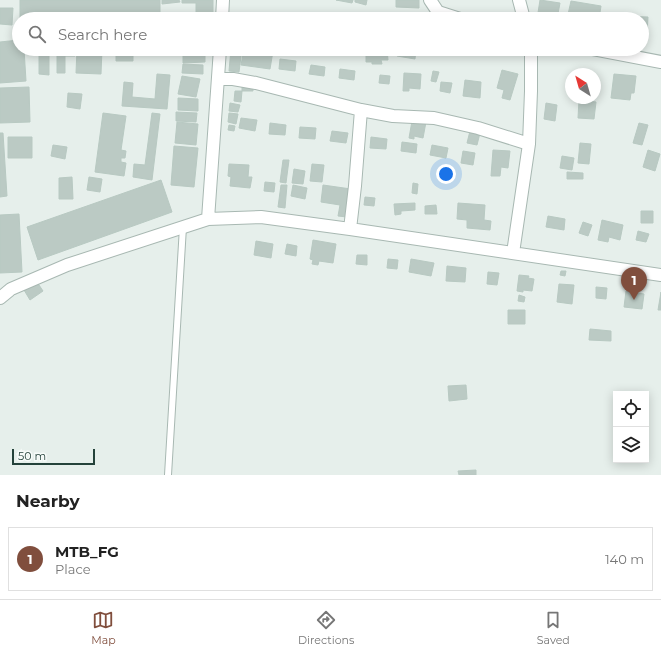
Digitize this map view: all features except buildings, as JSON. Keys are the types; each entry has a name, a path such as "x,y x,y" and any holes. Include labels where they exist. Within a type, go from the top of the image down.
{"street":[{"path":"222,12 223,0"},
{"path":"430,0 438,12"},
{"path":"519,0 522,12"},
{"path":"208,219 220,56"},
{"path":"513,253 529,144 531,56"},
{"path":"630,56 661,62"},
{"path":"218,79 233,79 256,83 361,110 393,116 434,118 478,128 529,144"},
{"path":"350,229 361,110"},
{"path":"0,298 11,289 67,265 208,219 261,218 350,229 661,275"}],"lane":[{"path":"168,475 183,227"}],"place":[{"name":"MTB_FG","path":"634,300"}]}
